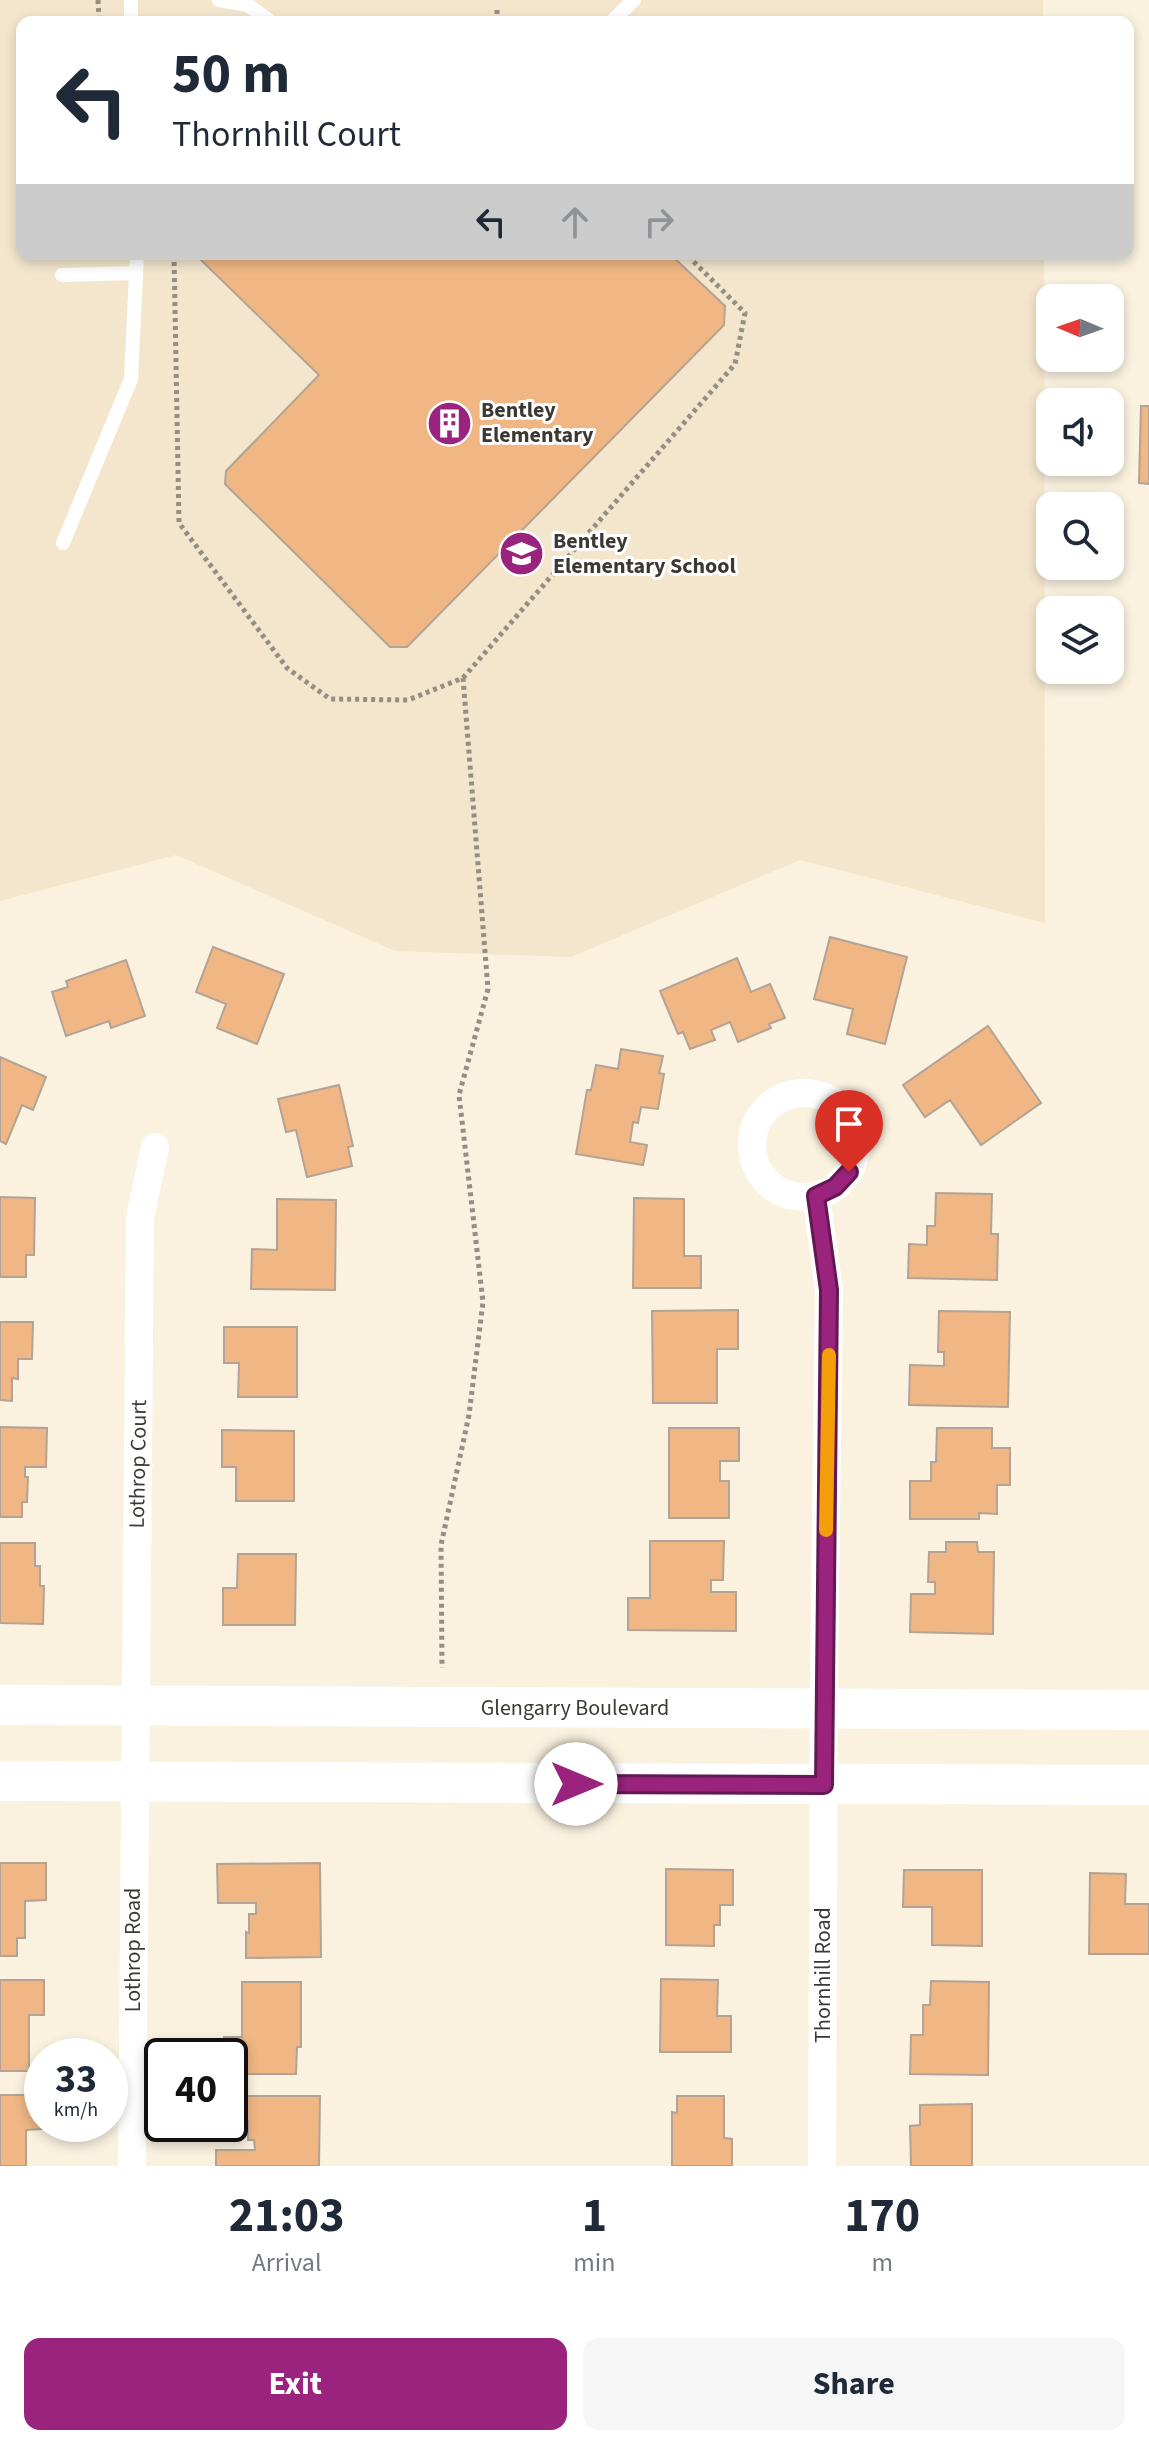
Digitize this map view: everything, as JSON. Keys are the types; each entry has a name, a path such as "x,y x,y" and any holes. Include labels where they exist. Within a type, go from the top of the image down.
{"street":[{"name":"Lothrop Court","path":"134,1782 140,1218 155,1147"},
{"name":"Thornhill Road","path":"816,1196 829,1290 822,2166"},
{"name":"Glengarry Boulevard","path":"0,1705 1149,1710"},
{"path":"0,1781 1149,1785"},
{"name":"Lothrop Road","path":"132,2166 134,1782"}],"lane":[{"path":"219,0 248,5 263,16"},
{"path":"617,16 634,0"},
{"path":"63,543 131,379 137,260"},
{"path":"62,275 136,273"}],"path":[{"path":"497,10 497,16"},
{"path":"174,260 179,523 287,668 330,699 408,700 463,678 735,364 745,313 692,260"},
{"path":"442,1668 441,1545 469,1415 483,1302 459,1095 488,989 463,678"}],"shaded area":[{"name":"Bentley Elementary School","path":"0,0 1043,0 1043,16 16,16 16,260 1044,260 1044,284 1036,284 1036,372 1044,372 1044,388 1036,388 1036,476 1044,476 1044,492 1036,492 1036,580 1044,580 1045,596 1036,596 1036,684 1045,684 1045,923 800,860 571,957 395,951 176,855 0,901"}],"building":[{"name":"Bentley Elementary","path":"201,260 676,260 725,306 724,325 407,647 390,647 225,484 226,471 319,375"},
{"path":"1141,406 1149,406 1149,484 1139,483"},
{"path":"830,937 907,957 885,1044 847,1034 853,1009 814,999"},
{"path":"213,947 284,974 257,1044 217,1028 226,1004 196,992"},
{"path":"737,958 751,992 770,984 785,1018 769,1024 771,1028 738,1042 730,1022 711,1030 715,1040 690,1049 683,1032 678,1034 660,991"},
{"path":"126,960 145,1016 111,1028 109,1021 66,1036 52,992 68,987 66,981"},
{"path":"988,1026 1041,1103 981,1145 950,1100 925,1117 903,1085"},
{"path":"621,1049 663,1056 659,1073 664,1074 658,1109 641,1107 638,1123 633,1122 630,1142 647,1145 643,1165 576,1154 587,1090 591,1090 596,1065 618,1069"},
{"path":"0,1057 46,1077 33,1110 22,1105 6,1144 0,1141"},
{"path":"339,1085 353,1146 348,1147 352,1166 307,1177 296,1130 286,1132 278,1099"},
{"path":"936,1193 992,1194 991,1234 998,1234 997,1280 908,1278 909,1244 927,1245 927,1226 935,1226"},
{"path":"0,1197 35,1198 34,1255 26,1255 26,1277 0,1277"},
{"path":"634,1198 684,1199 684,1256 701,1256 701,1288 633,1288"},
{"path":"277,1199 336,1200 335,1290 251,1289 252,1249 277,1250"},
{"path":"738,1310 738,1349 717,1349 717,1403 653,1403 652,1311"},
{"path":"939,1311 1010,1312 1008,1407 909,1405 910,1365 944,1366 944,1352 938,1352"},
{"path":"0,1322 33,1322 32,1359 18,1359 18,1379 12,1378 12,1401 0,1400"},
{"path":"224,1327 297,1327 297,1397 238,1397 239,1363 224,1363"},
{"path":"0,1427 47,1428 46,1467 25,1467 25,1477 28,1477 27,1502 22,1502 22,1517 0,1517"},
{"path":"669,1428 739,1428 739,1461 720,1461 720,1481 729,1481 729,1518 669,1518"},
{"path":"937,1428 992,1428 992,1448 1010,1448 1010,1485 997,1485 997,1514 979,1513 979,1519 910,1519 910,1481 931,1481 931,1462 936,1462"},
{"path":"222,1430 294,1431 294,1501 236,1501 236,1467 222,1467"},
{"path":"650,1541 724,1541 723,1580 711,1580 711,1592 736,1592 736,1631 628,1630 628,1598 650,1598"},
{"path":"946,1542 977,1542 978,1552 994,1552 993,1634 910,1632 911,1594 935,1594 935,1582 928,1582 929,1552 946,1552"},
{"path":"0,1543 35,1543 35,1566 40,1566 40,1586 44,1586 43,1624 0,1623"},
{"path":"238,1554 296,1554 295,1625 223,1625 223,1588 237,1588"},
{"path":"0,1863 46,1863 46,1900 25,1901 25,1938 17,1938 17,1956 0,1956"},
{"path":"320,1863 321,1957 246,1958 249,1914 256,1914 256,1903 218,1903 217,1864"},
{"path":"666,1869 733,1870 733,1905 720,1905 720,1925 714,1925 714,1946 666,1945"},
{"path":"904,1870 982,1870 982,1946 932,1945 932,1907 903,1907"},
{"path":"1090,1873 1126,1874 1125,1904 1149,1904 1149,1954 1089,1954"},
{"path":"661,1979 718,1980 717,2016 731,2016 731,2052 660,2052"},
{"path":"0,1980 44,1980 44,2015 29,2015 29,2038 24,2038 24,2071 0,2071"},
{"path":"931,1981 989,1982 988,2075 910,2074 911,2035 923,2035 923,2005 930,2005"},
{"path":"242,1982 301,1982 301,2047 297,2047 296,2074 248,2074 248,2038 224,2038 242,2037"},
{"path":"0,2095 24,2095 26,2166 0,2166"},
{"path":"248,2096 320,2096 319,2166 216,2166 216,2150 255,2150 254,2140 248,2140"},
{"path":"677,2096 724,2096 724,2138 732,2139 732,2166 672,2166 672,2112 677,2113"},
{"path":"972,2104 972,2166 911,2166 910,2126 920,2125 920,2105"}],"slow traffic":[{"path":"826,1530 829,1355"}],"place":[{"name":"Bentley Elementary","path":"450,423"},
{"name":"Bentley Elementary School","path":"522,554"}],"route":[{"path":"576,1784 824,1785 829,1290 816,1196 835,1187 849,1172"}]}
